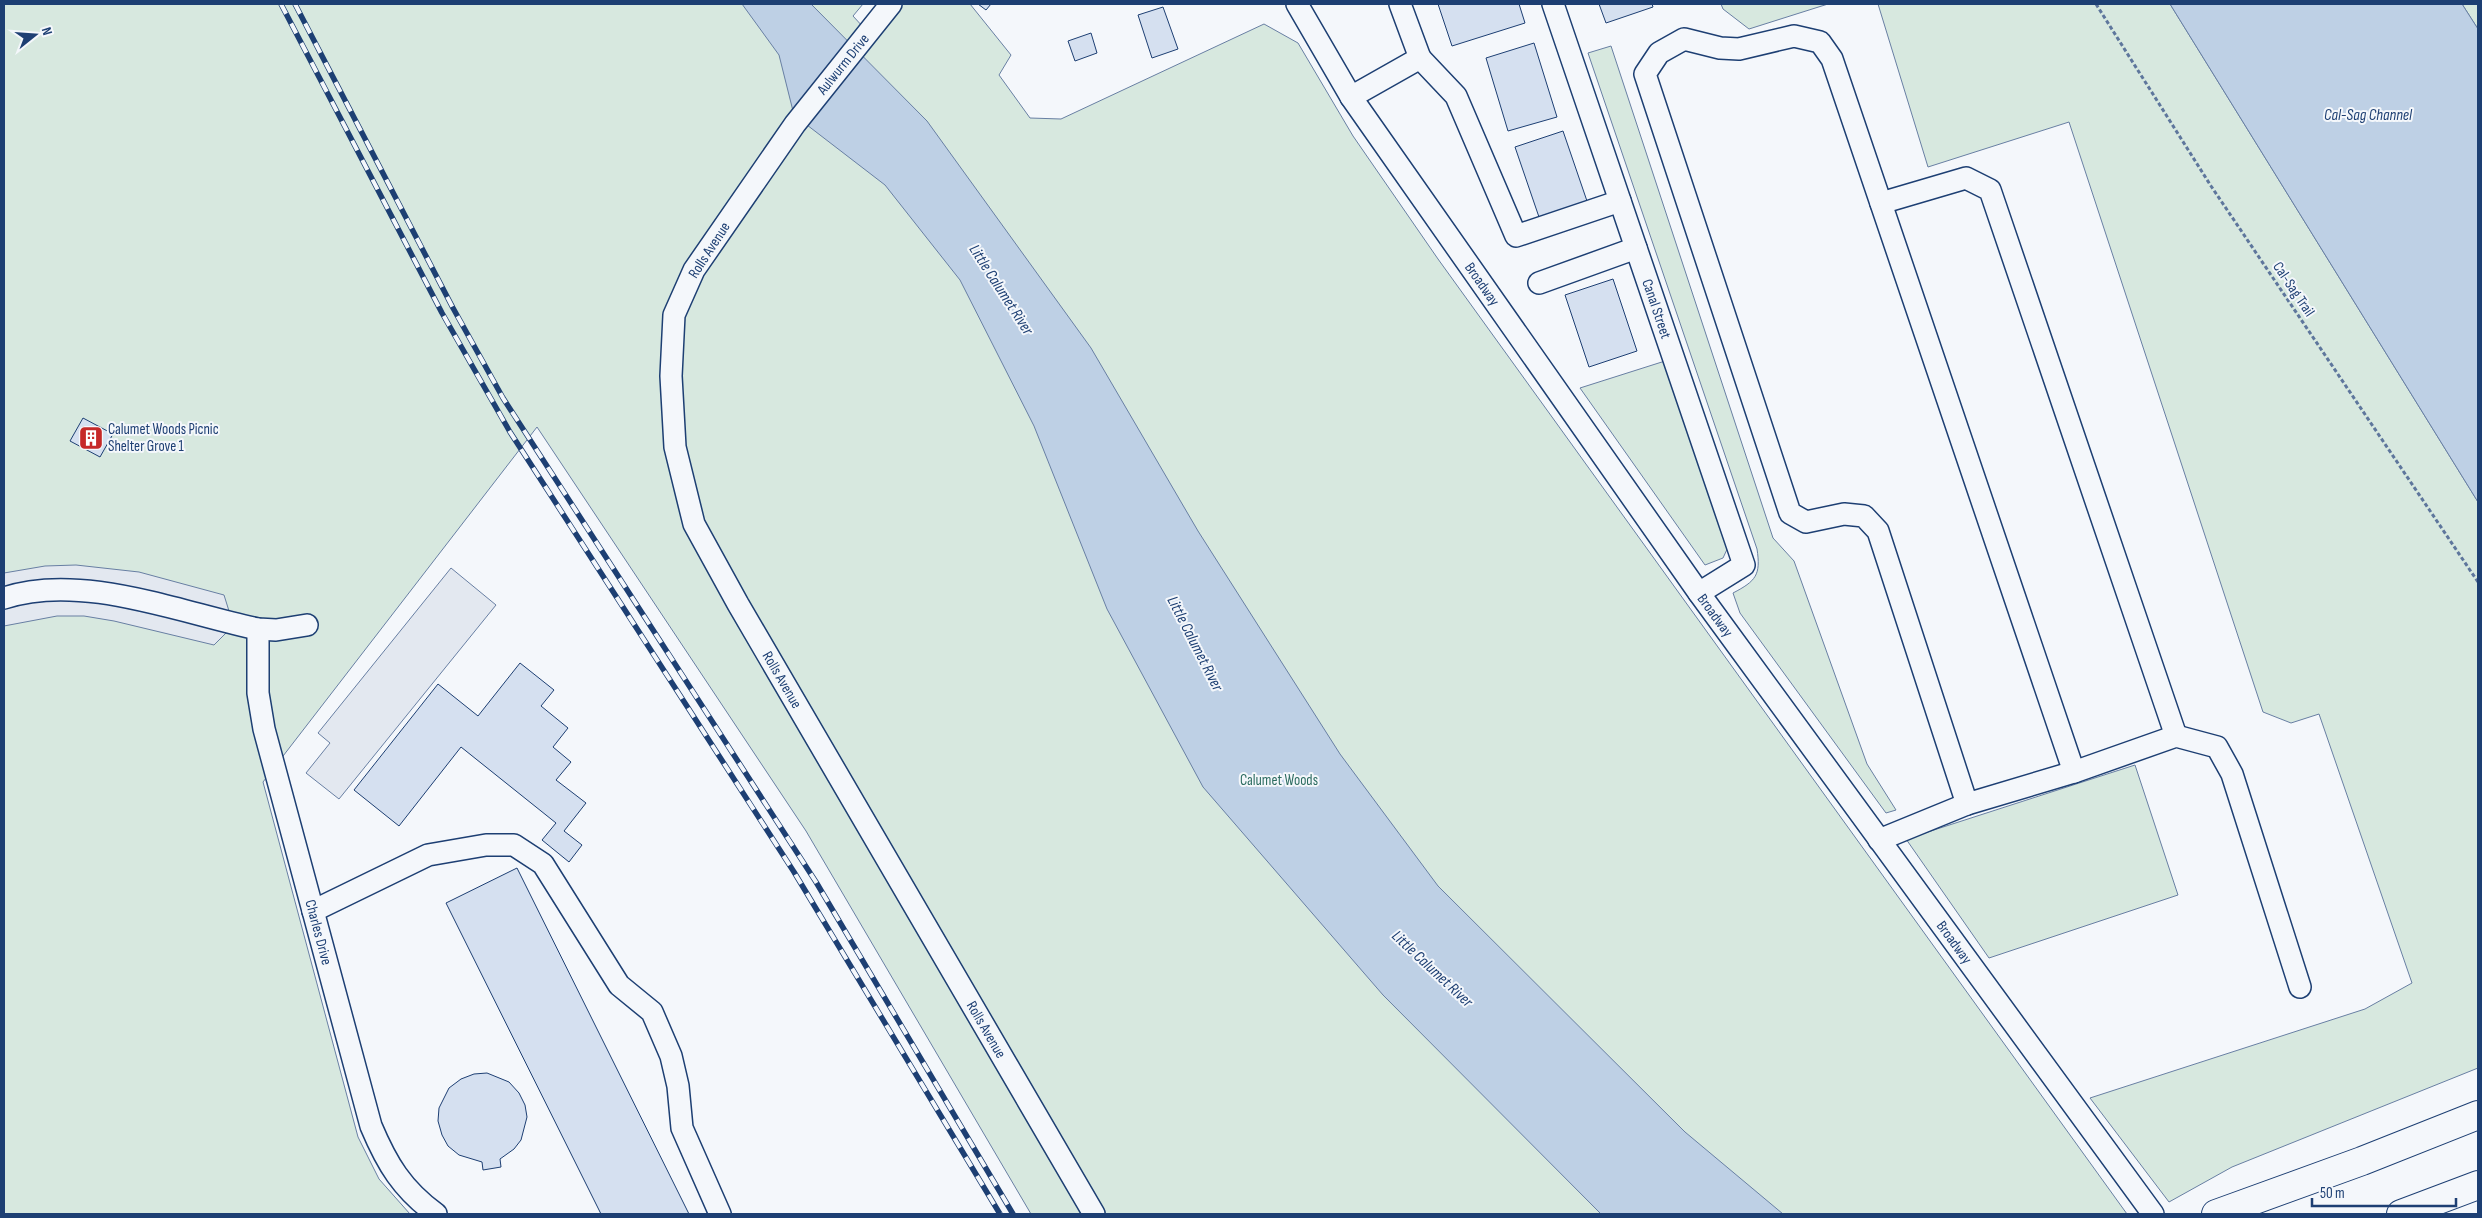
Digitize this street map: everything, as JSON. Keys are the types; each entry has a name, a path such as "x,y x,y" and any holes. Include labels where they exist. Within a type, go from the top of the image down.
{"highway":[{"path":"2216,1214 2478,1115"},
{"path":"2401,1214 2478,1185"}],"street":[{"name":"Broadway","path":"1297,4 1350,97 1699,593 2153,1214"},
{"path":"1400,4 1420,58 1456,96 1516,236 1620,201"},
{"name":"Canal Street","path":"1553,4 1744,565 1699,593"},
{"name":"Aulwurm Drive","path":"795,124 887,9"},
{"path":"1968,804 1878,530 1864,516 1844,514 1806,522 1790,513 1645,74 1658,53 1684,39 1720,48 1739,49 1794,36 1820,42 1832,59 2074,772"},
{"path":"1350,97 1420,58"},
{"name":"Rolls Avenue","path":"795,124 694,270 674,315 671,376 675,447 694,524 743,612 1094,1214"},
{"path":"1881,204 1966,178 1990,190 2176,736"},
{"path":"1539,283 1636,248"},
{"path":"4,598 36,592 92,591 258,629 276,630 307,625"},
{"name":"Charles Drive","path":"258,629 258,693 264,729 371,1126 382,1153 398,1179 414,1198 436,1214"},
{"path":"1879,840 1968,804 2074,772 2176,736 2217,747 2232,774 2300,988"},
{"path":"313,912 428,855 486,845 514,845 543,864 619,985 652,1012 671,1056 678,1086 682,1128 720,1214"}],"path":[{"name":"Cal-Sag Trail","path":"2096,4 2211,186 2478,582"}],"green space":[{"name":"Calumet Woods","path":"4,4 863,4 853,16 875,40 890,4 970,4 1011,55 999,75 1030,118 1061,119 1264,24 1298,43 1353,136 1438,259 2127,1214 1031,1214 806,831 537,427 263,782 358,1137 379,1179 410,1214 4,1214"},
{"path":"1721,4 1828,4 1749,29 1723,9"},
{"path":"1878,4 2170,4 2478,502 2478,1068 2232,1167 2169,1202 2090,1098 2365,1009 2412,983 2319,714 2291,723 2263,712 2069,122 1928,167"},
{"path":"2462,4 2478,4 2478,29"},
{"path":"1611,46 1773,538 1794,561 1867,764 1896,810 1886,813 1740,613 1733,593 1747,585 1755,576 1758,565 1757,549 1588,53"},
{"path":"1665,361 1729,545 1723,558 1705,565 1580,388"},
{"path":"2135,765 2178,895 1989,958 1906,839"}],"shaded area":[{"path":"76,565 139,572 224,595 229,611 226,633 214,645 114,621 84,616 57,616 4,626 4,573 45,566"},
{"path":"451,568 496,605 339,799 306,773 330,743 318,733"}],"water":[{"name":"Little Calumet River","path":"742,4 811,4 927,121 1091,348 1198,531 1340,754 1438,886 1685,1132 1783,1214 1601,1214 1383,995 1203,787 1107,609 1034,426 960,280 885,185 794,115 779,55"},
{"name":"Cal-Sag Channel","path":"2170,4 2462,4 2478,29 2478,502"}],"building":[{"path":"978,4 991,4 986,10"},
{"path":"1438,4 1519,4 1525,23 1452,46"},
{"path":"1599,4 1652,4 1653,7 1606,23"},
{"path":"1163,7 1178,49 1152,58 1138,15"},
{"path":"1091,33 1097,53 1075,61 1068,41"},
{"path":"1534,43 1557,117 1508,131 1486,58"},
{"path":"1563,131 1588,204 1540,220 1515,147"},
{"path":"1613,279 1637,351 1589,367 1565,295"},
{"name":"Calumet Woods Picnic Shelter Grove 1","path":"83,418 113,434 100,457 70,441"},
{"path":"520,663 554,690 541,706 568,728 553,747 571,762 556,780 586,803 564,831 582,845 569,862 542,840 556,823 461,747 399,826 354,790 438,684 478,716"},
{"path":"517,868 689,1214 601,1214 446,903"},
{"path":"487,1073 509,1082 519,1093 525,1105 527,1117 521,1140 514,1149 500,1159 501,1167 483,1170 482,1162 459,1155 448,1146 438,1121 439,1108 449,1088 461,1079 474,1074"}],"railway":[{"path":"281,4 442,313 510,432 794,872 1000,1214"},
{"path":"295,4 453,308 503,398 816,882 1013,1214"}],"place":[{"name":"Calumet Woods Picnic Shelter Grove 1","path":"91,438"}]}
